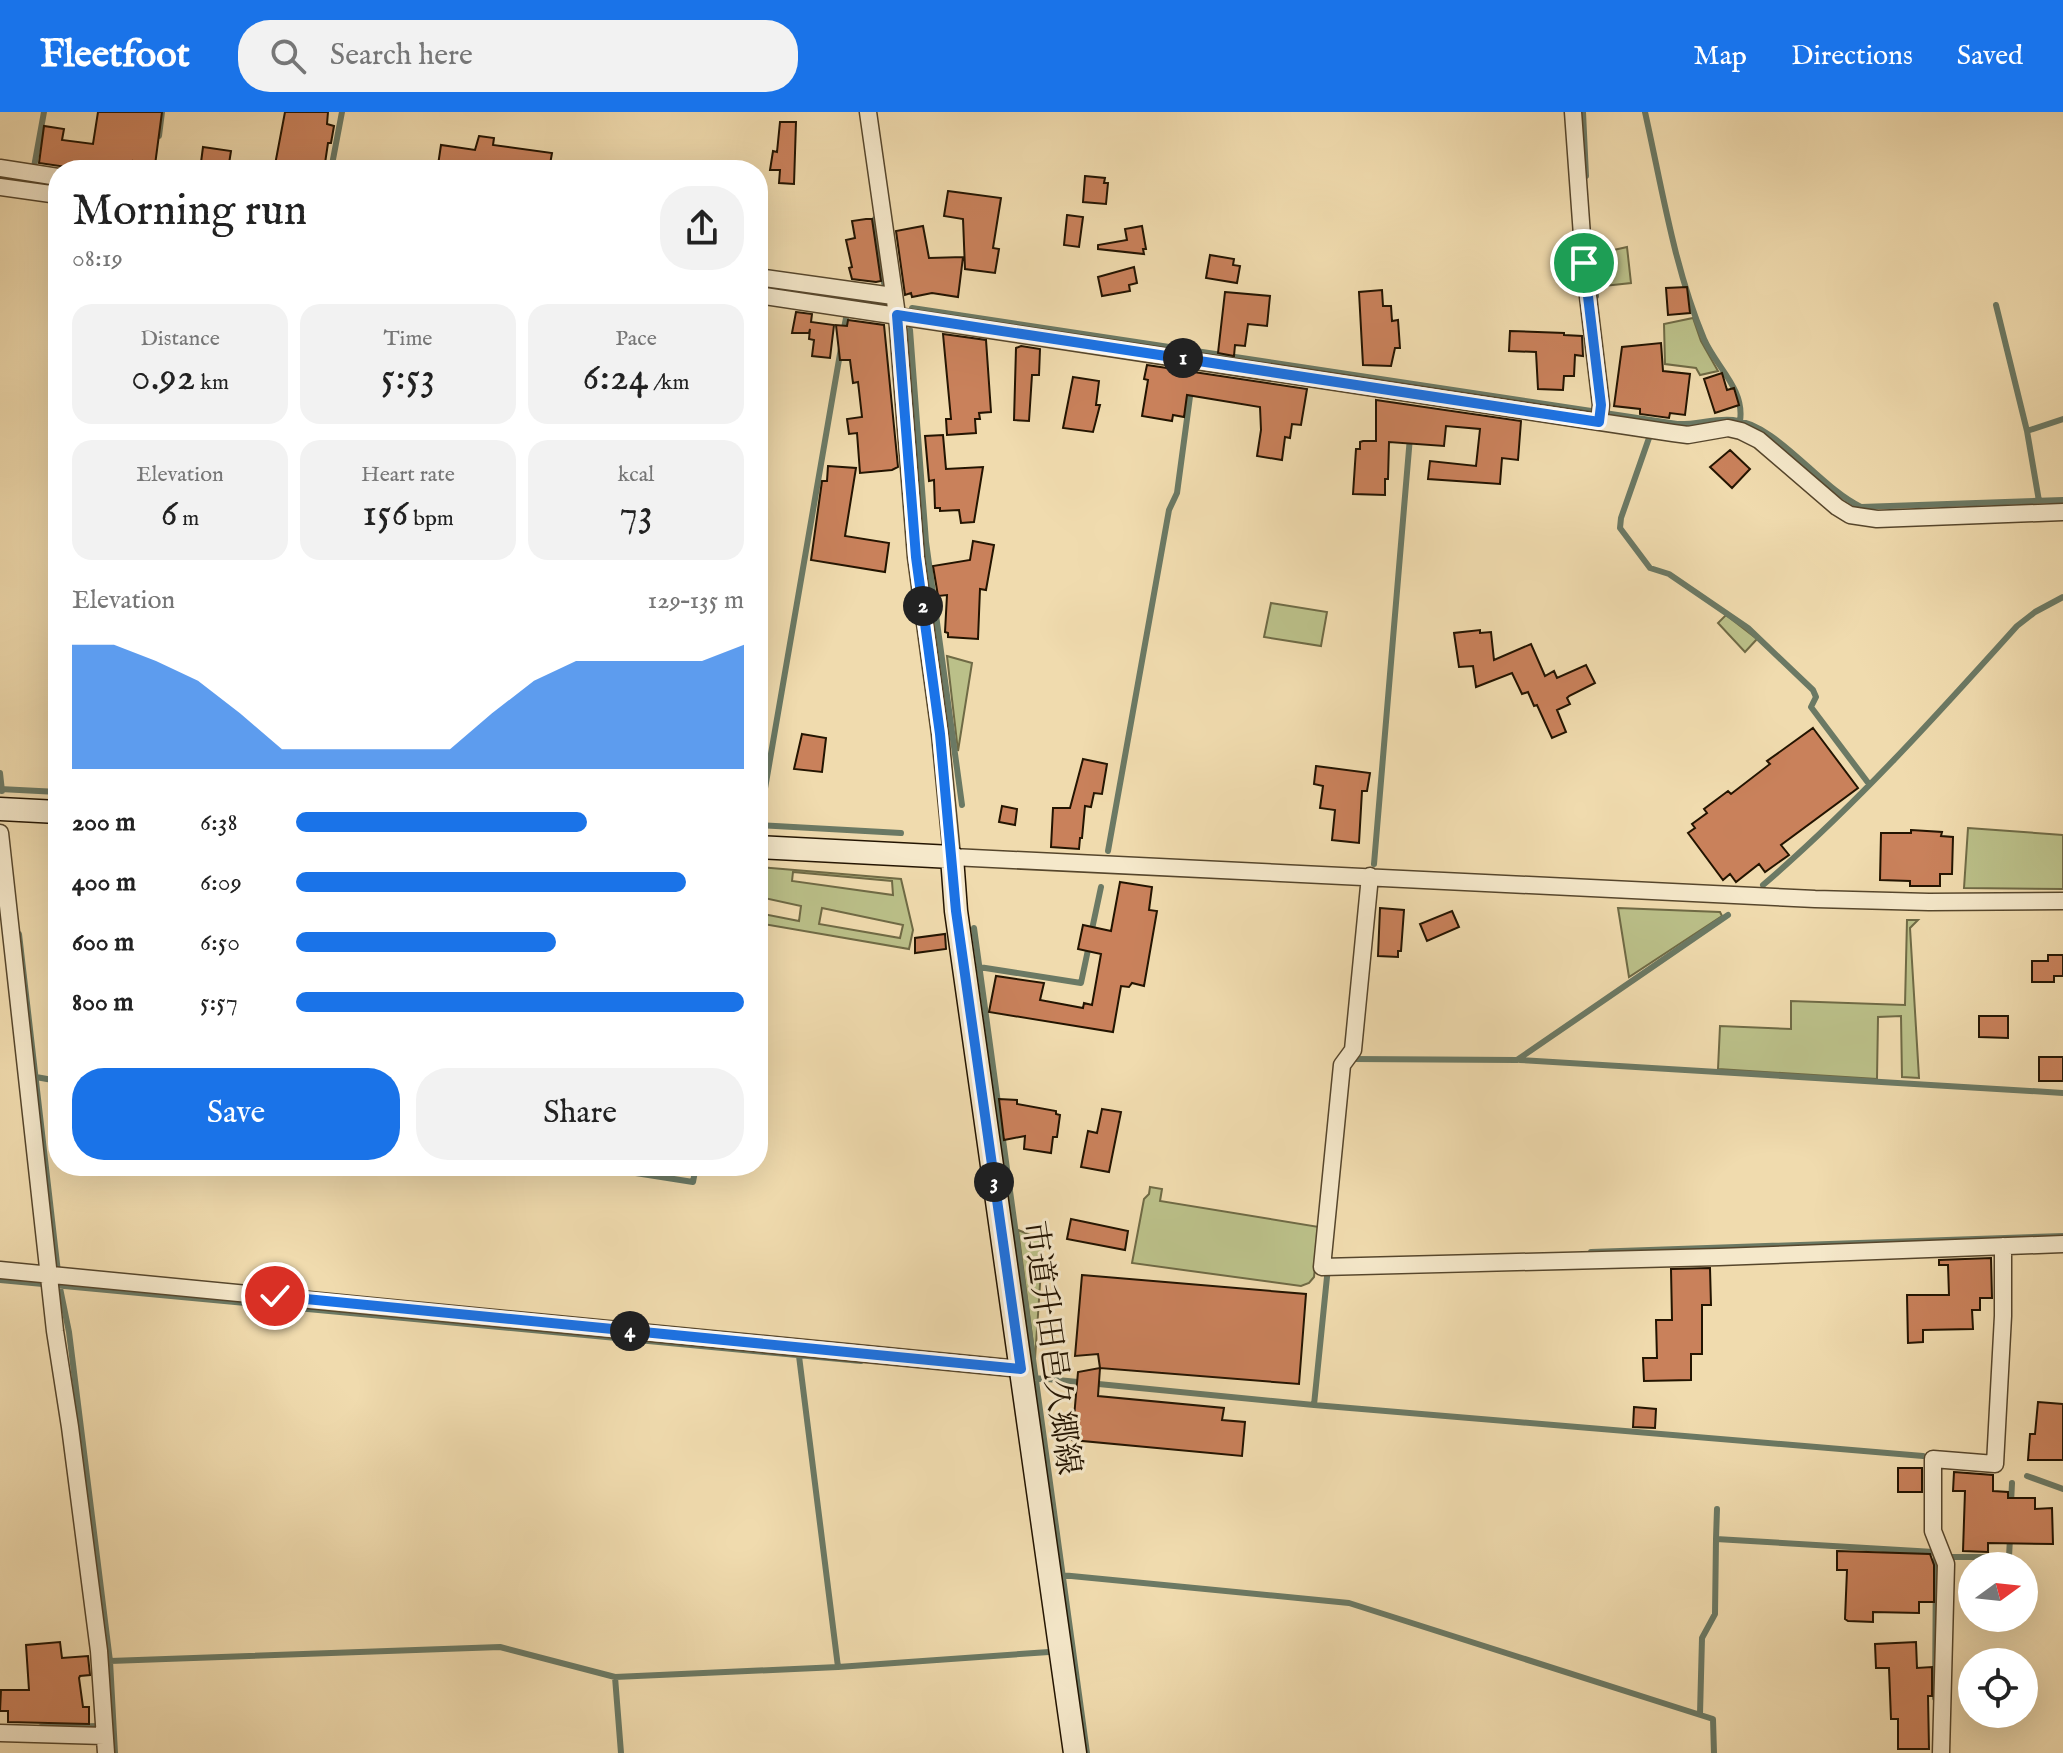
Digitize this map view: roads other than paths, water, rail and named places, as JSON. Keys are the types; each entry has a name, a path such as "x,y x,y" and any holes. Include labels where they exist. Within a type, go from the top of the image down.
{"street":[{"path":"868,112 897,315 916,557 940,734 952,857"},
{"path":"1573,112 1584,263 1600,415"},
{"path":"0,168 48,175"},
{"path":"0,187 48,194"},
{"path":"768,278 893,296"},
{"path":"768,296 1600,415 1688,435 1728,428 1759,440 1850,515 1877,519 2063,512"},
{"path":"0,809 48,811"},
{"path":"0,833 99,1651 106,1753"},
{"path":"768,848 1815,899 2063,901"},
{"name":"市道升田邑久郷線","path":"952,857 956,911 1075,1753"},
{"path":"1370,876 1353,1050 1342,1065 1322,1267 2063,1244"},
{"path":"1941,1753 1946,1564 1933,1531 1933,1459 1995,1464 2003,1316 2003,1246"},
{"path":"0,1270 53,1279 1021,1375"},
{"path":"0,1733 104,1729"}],"waterway":[{"path":"34,167 44,112"},
{"path":"159,136 162,112"},
{"path":"333,160 342,112"},
{"path":"1583,112 1586,176"},
{"path":"1645,112 1685,284 1704,339 1734,388 1740,421"},
{"path":"0,178 48,185"},
{"path":"875,219 884,283"},
{"path":"1590,235 1596,296"},
{"path":"815,296 879,304"},
{"path":"1996,305 2027,431"},
{"path":"912,308 1677,424 1733,420 1766,432 1829,486 1861,507 2063,500"},
{"path":"843,333 847,313"},
{"path":"910,330 926,542 962,805"},
{"path":"768,771 841,348"},
{"path":"1108,851 1169,510 1177,493 1191,389"},
{"path":"2039,501 2027,431 2063,419"},
{"path":"1374,864 1410,437"},
{"path":"1649,438 1620,528 1650,568 1669,574 1748,628 1813,690 1816,697 1811,707 1869,784"},
{"path":"1763,885 1862,792 2017,626 2063,597"},
{"path":"0,773 2,791"},
{"path":"0,789 48,791"},
{"path":"768,826 901,833"},
{"path":"1091,934 1101,887"},
{"path":"1353,1059 1517,1060 1728,915"},
{"path":"974,928 1087,1753"},
{"path":"19,934 58,1272"},
{"path":"979,967 1081,983 1089,945"},
{"path":"1520,1060 2063,1093"},
{"path":"36,1077 48,1079"},
{"path":"655,1176 693,1182 694,1176"},
{"path":"1591,1252 2063,1236"},
{"path":"1314,1405 1328,1267"},
{"path":"0,1280 861,1361"},
{"path":"59,1283 69,1332 110,1661 115,1753"},
{"path":"110,1661 500,1647 615,1677 838,1667 799,1356"},
{"path":"1027,1377 1314,1405 1923,1456"},
{"path":"2027,1476 2063,1489"},
{"path":"2011,1503 2012,1483"},
{"path":"1716,1539 1717,1509"},
{"path":"1950,1557 2009,1557 2010,1538"},
{"path":"1700,1714 1702,1638 1715,1614 1716,1539 1934,1552 1936,1557"},
{"path":"1935,1698 1936,1557 1939,1557"},
{"path":"1061,1575 1349,1603 1713,1719 1714,1753"},
{"path":"838,1667 1049,1652"},
{"path":"615,1677 621,1753"},
{"path":"41,1727 102,1726"}]}
